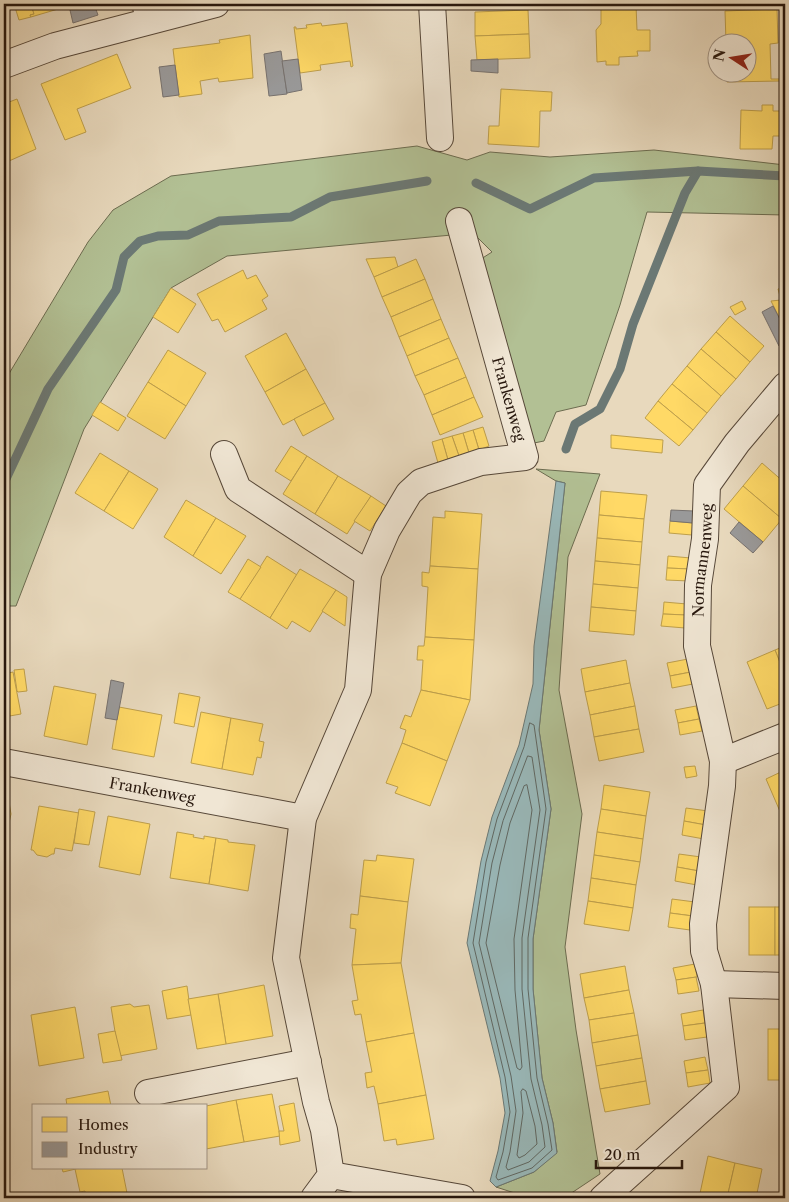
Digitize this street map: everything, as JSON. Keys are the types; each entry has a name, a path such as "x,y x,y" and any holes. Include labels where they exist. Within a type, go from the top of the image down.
{"street":[{"path":"4,65 141,13 216,4"},
{"path":"432,4 440,138"},
{"name":"Frankenweg","path":"331,1175 324,1130 316,1102 286,958 303,818 358,690 368,574 388,530 410,493 421,482 481,462 525,457 459,221"},
{"name":"Normannenweg","path":"605,1198 726,1087 714,984 704,951 703,924 722,786 723,761 714,729 698,646 698,585 704,539 707,485 737,443 785,386"},
{"path":"224,454 238,490 368,574"},
{"path":"723,761 785,736"},
{"name":"Frankenweg","path":"4,762 303,818"},
{"path":"714,984 785,986"},
{"path":"148,1092 308,1062"},
{"path":"314,1198 331,1175 462,1198"}],"green space":[{"path":"417,146 467,160 490,152 550,157 654,150 785,165 785,215 647,212 620,305 586,405 556,412 544,441 534,443 481,259 492,252 473,233 227,256 171,288 84,429 16,606 4,606 4,382 88,242 113,210 171,176"},
{"path":"536,469 600,474 568,557 559,690 582,814 565,947 576,1030 600,1174 564,1198 530,1198 496,1187 534,1172 557,1152 553,1123 542,1078 533,989 533,939 551,809 539,730 565,483 556,481"}],"water":[{"path":"556,481 565,483 539,730 551,809 533,939 533,989 542,1078 553,1123 557,1153 534,1172 496,1187 490,1181 505,1113 500,1078 467,943 481,861 492,817 519,745 533,684 534,646"}],"building: Homes":[{"path":"14,4 31,4 34,14 30,15 31,17 19,20"},
{"path":"31,4 75,4 31,17 30,15 34,14"},
{"path":"611,4 640,4 640,6 611,6"},
{"path":"636,5 637,30 650,30 650,51 637,51 638,56 619,57 619,65 606,65 606,61 597,62 596,30 601,24 601,6"},
{"path":"777,9 778,43 770,44 771,79 780,79 780,81 756,81 756,32 726,32 725,11"},
{"path":"528,10 529,34 475,36 475,12"},
{"path":"321,23 322,26 347,23 353,66 351,67 350,61 320,65 321,70 300,73 294,27 296,29 307,28 306,25"},
{"path":"529,34 530,58 477,60 475,36"},
{"path":"250,35 253,78 219,82 218,78 200,81 202,94 179,97 173,49 220,43 219,40"},
{"path":"117,54 131,88 77,109 86,132 65,140 41,84"},
{"path":"501,89 552,92 551,111 540,111 539,147 488,144 489,126 499,126"},
{"path":"17,99 36,149 9,161 4,147 4,104"},
{"path":"762,105 773,105 773,111 785,111 785,136 773,136 772,149 740,149 741,110 762,111"},
{"path":"4,147 9,161 4,163"},
{"path":"395,257 398,267 374,277 366,259"},
{"path":"416,259 425,279 382,297 374,277"},
{"path":"243,270 247,279 256,275 268,296 262,300 267,309 225,332 218,319 212,321 197,294"},
{"path":"425,279 433,299 391,317 382,297"},
{"path":"785,287 785,329 771,301 781,300 778,289"},
{"path":"171,288 196,304 178,333 153,317"},
{"path":"433,299 441,319 399,337 391,317"},
{"path":"742,301 746,309 735,315 730,307"},
{"path":"730,316 764,346 750,362 716,332"},
{"path":"441,319 449,338 407,356 399,337"},
{"path":"716,332 750,362 736,379 701,349"},
{"path":"286,333 306,369 265,392 245,356"},
{"path":"449,338 458,358 415,376 407,356"},
{"path":"701,349 736,379 721,396 687,366"},
{"path":"168,350 206,373 186,406 148,382"},
{"path":"458,358 466,377 424,395 415,376"},
{"path":"687,366 721,396 707,413 672,384"},
{"path":"306,369 325,403 283,425 265,392"},
{"path":"466,377 474,397 432,415 424,395"},
{"path":"148,382 186,406 165,439 127,416"},
{"path":"672,384 707,413 693,430 658,401"},
{"path":"474,397 483,417 440,435 432,415"},
{"path":"658,401 693,430 679,446 645,418"},
{"path":"100,402 126,418 118,431 92,415"},
{"path":"325,403 334,419 303,436 294,419"},
{"path":"483,427 489,446 479,450 473,430"},
{"path":"473,430 479,450 469,453 463,433"},
{"path":"463,433 469,453 459,456 452,436"},
{"path":"611,435 663,440 662,453 611,448"},
{"path":"452,436 459,456 448,460 442,439"},
{"path":"442,439 448,460 438,463 432,442"},
{"path":"291,446 307,456 291,481 275,471"},
{"path":"100,453 129,471 104,511 75,493"},
{"path":"307,456 338,476 315,514 283,494"},
{"path":"762,463 785,483 785,516 782,519 743,486"},
{"path":"129,471 158,489 133,529 104,511"},
{"path":"338,476 371,496 347,534 315,514"},
{"path":"743,486 782,519 763,542 724,509"},
{"path":"601,491 647,495 644,519 599,515"},
{"path":"371,496 386,506 370,531 354,521"},
{"path":"186,500 216,518 193,556 164,537"},
{"path":"445,511 482,514 478,569 430,566 433,517 445,518"},
{"path":"599,515 644,519 642,542 597,538"},
{"path":"216,518 246,536 221,574 193,556"},
{"path":"670,521 693,523 692,535 669,533"},
{"path":"597,538 642,542 640,565 595,561"},
{"path":"267,556 297,575 270,618 240,599"},
{"path":"668,556 691,558 690,569 667,568"},
{"path":"248,559 261,567 240,599 228,592"},
{"path":"595,561 640,565 638,588 593,584"},
{"path":"430,566 478,569 474,640 425,637 428,587 422,586 422,572 429,573"},
{"path":"667,568 690,569 689,581 666,580"},
{"path":"300,569 336,590 310,632 292,621 287,629 270,618"},
{"path":"593,584 638,588 636,611 591,607"},
{"path":"336,590 347,597 345,626 322,611"},
{"path":"664,602 687,604 686,615 663,614"},
{"path":"591,607 636,611 634,635 589,631"},
{"path":"663,614 686,615 685,628 661,626"},
{"path":"425,637 474,640 470,700 421,690 423,660 417,660 418,646 424,646"},
{"path":"785,646 785,675 775,650"},
{"path":"775,650 785,675 785,702 767,709 747,662"},
{"path":"688,659 691,672 670,676 667,663"},
{"path":"626,660 630,683 585,692 581,669"},
{"path":"24,669 27,691 18,692 14,670"},
{"path":"13,672 21,714 4,717 4,674"},
{"path":"691,672 693,684 672,688 670,676"},
{"path":"630,683 635,706 590,715 585,692"},
{"path":"54,686 96,694 87,745 44,736"},
{"path":"421,690 470,700 447,761 402,743 406,730 400,728 405,715 411,717"},
{"path":"179,693 200,697 194,727 174,723"},
{"path":"635,706 639,729 594,737 590,715"},
{"path":"696,706 699,719 678,723 675,710"},
{"path":"119,707 162,715 154,757 112,749"},
{"path":"201,712 231,718 222,769 191,763"},
{"path":"231,718 263,724 259,741 264,742 261,758 257,757 253,775 222,769"},
{"path":"699,719 702,731 680,735 678,723"},
{"path":"639,729 644,752 599,761 594,737"},
{"path":"402,743 447,761 430,806 395,793 398,787 386,783"},
{"path":"695,766 697,776 686,778 684,767"},
{"path":"785,770 785,823 766,779"},
{"path":"604,785 650,792 646,816 601,809"},
{"path":"8,796 11,814 4,846 4,797"},
{"path":"39,806 79,813 72,851 55,848 54,854 47,857 37,855 31,850"},
{"path":"686,808 708,811 706,825 684,821"},
{"path":"79,809 95,812 89,845 74,843"},
{"path":"601,809 646,816 643,839 597,832"},
{"path":"108,816 150,824 140,875 99,867"},
{"path":"684,821 706,825 704,839 682,835"},
{"path":"177,832 204,839 204,836 216,838 209,884 170,878"},
{"path":"597,832 643,839 640,862 594,855"},
{"path":"216,838 228,840 228,842 255,845 248,891 209,884"},
{"path":"679,854 701,857 699,871 677,867"},
{"path":"377,855 414,859 408,902 360,896 364,860 376,861"},
{"path":"594,855 640,862 636,885 591,878"},
{"path":"677,867 699,871 697,885 675,881"},
{"path":"591,878 636,885 633,908 588,901"},
{"path":"360,896 408,902 401,963 352,965 356,929 350,928 351,914 358,915"},
{"path":"672,899 695,902 693,916 670,913"},
{"path":"588,901 633,908 629,931 584,924"},
{"path":"749,907 775,907 775,955 749,955"},
{"path":"775,907 785,907 785,955 775,955"},
{"path":"670,913 693,916 690,930 668,927"},
{"path":"401,963 414,1033 366,1042 361,1014 355,1015 352,1001 358,1000 352,965"},
{"path":"695,964 697,977 676,980 673,968"},
{"path":"625,966 629,990 584,998 580,974"},
{"path":"696,977 699,991 678,994 676,980"},
{"path":"264,985 273,1036 226,1044 218,994"},
{"path":"187,986 191,1015 167,1019 162,991"},
{"path":"629,990 634,1013 589,1020 584,998"},
{"path":"218,994 226,1044 197,1049 188,999"},
{"path":"130,1004 134,1007 149,1005 157,1049 119,1056 111,1007"},
{"path":"75,1007 84,1058 39,1066 31,1015"},
{"path":"703,1010 705,1023 683,1026 681,1014"},
{"path":"634,1013 638,1035 592,1043 589,1020"},
{"path":"705,1023 707,1037 685,1040 683,1026"},
{"path":"768,1029 785,1029 785,1080 768,1080"},
{"path":"115,1031 122,1060 103,1063 98,1034"},
{"path":"414,1033 426,1095 378,1104 374,1086 367,1088 365,1073 372,1072 366,1042"},
{"path":"638,1035 642,1058 596,1066 592,1043"},
{"path":"705,1057 708,1070 686,1073 684,1061"},
{"path":"642,1058 646,1081 600,1089 596,1066"},
{"path":"708,1070 710,1083 688,1087 686,1073"},
{"path":"646,1081 650,1104 605,1112 600,1089"},
{"path":"108,1091 111,1104 67,1104 66,1099"},
{"path":"272,1094 280,1136 244,1142 236,1100"},
{"path":"426,1095 434,1139 397,1145 396,1139 384,1141 378,1104"},
{"path":"236,1100 244,1142 208,1149 208,1106"},
{"path":"294,1103 300,1141 280,1145 279,1131 284,1131 279,1106"},
{"path":"708,1156 735,1163 727,1198 699,1198"},
{"path":"735,1163 762,1169 756,1198 727,1198"},
{"path":"75,1170 122,1170 128,1198 86,1198 85,1191 80,1192"}],"building: Industry":[{"path":"94,4 98,15 73,23 70,10"},
{"path":"281,51 287,94 269,96 264,54"},
{"path":"298,59 302,90 287,93 282,61"},
{"path":"498,59 498,73 471,71 471,60"},
{"path":"175,65 179,95 163,97 159,67"},
{"path":"773,306 785,329 785,343 779,346 762,312"},
{"path":"785,470 785,483 779,477"},
{"path":"671,510 694,511 693,523 670,521"},
{"path":"739,522 763,542 753,553 730,533"},
{"path":"111,680 124,683 117,720 105,718"}],"waterway":[{"path":"476,183 530,209 594,178 698,171 785,176"},
{"path":"566,449 575,424 600,409 620,369 633,324 685,193 698,171"},
{"path":"4,483 48,389 116,290 124,257 140,241 158,236 188,235 219,221 291,217 330,197 427,181"}]}
